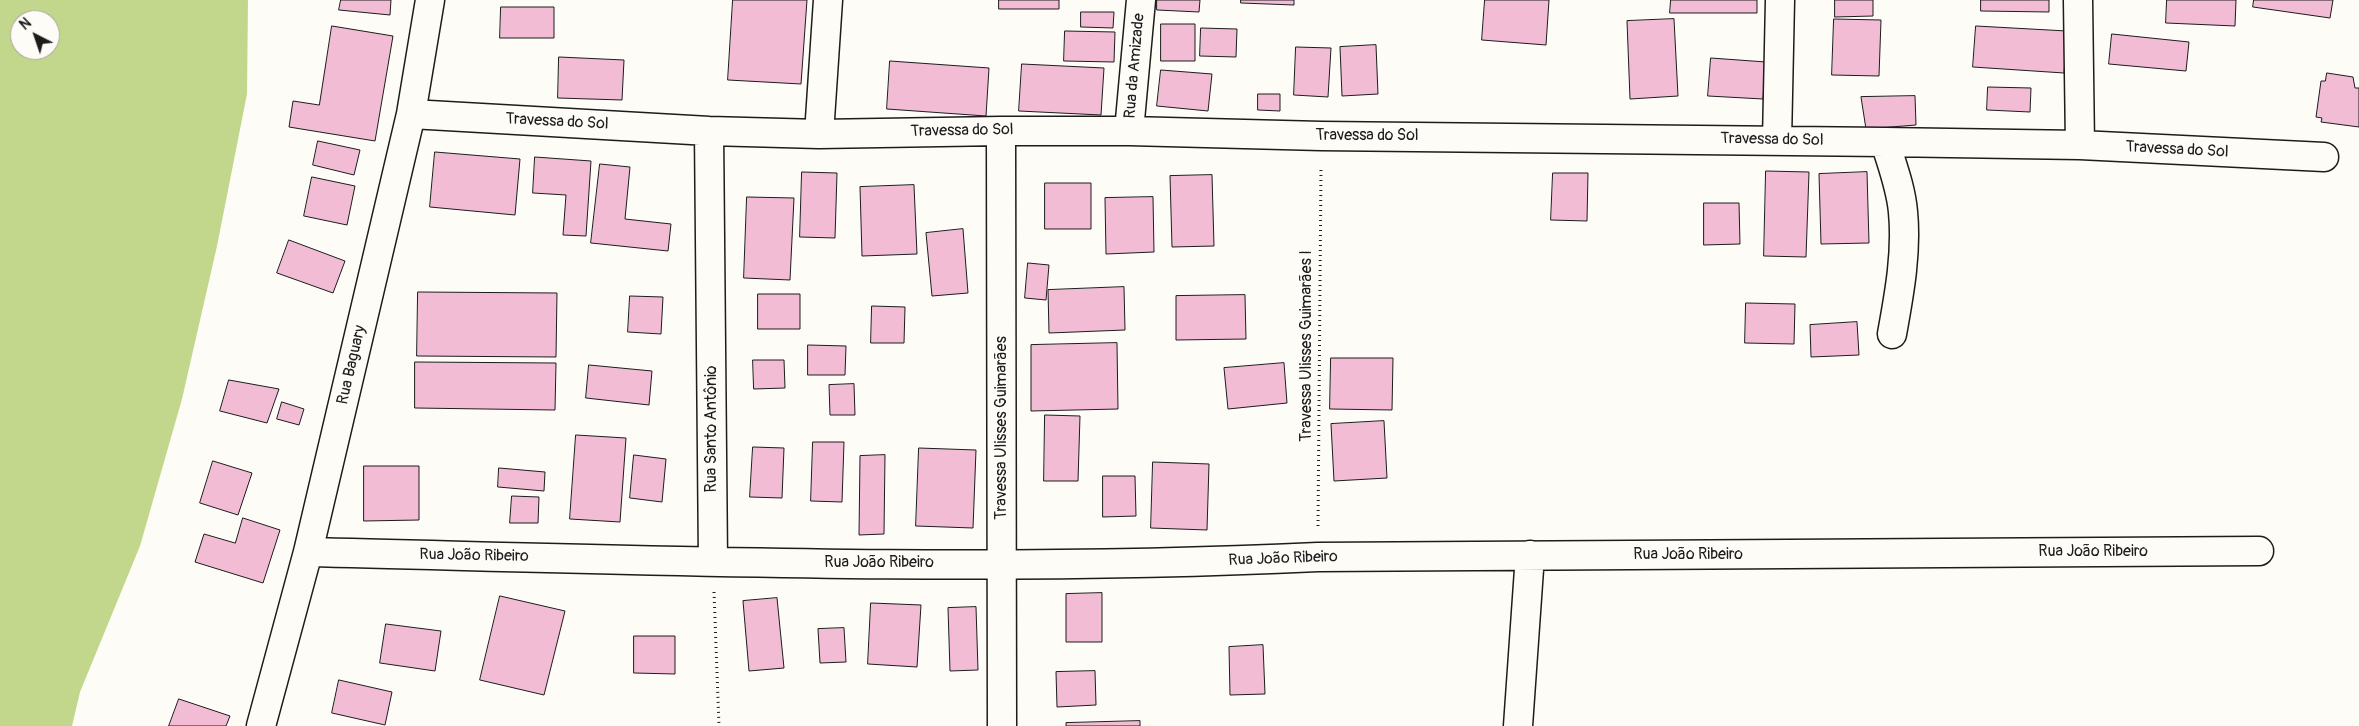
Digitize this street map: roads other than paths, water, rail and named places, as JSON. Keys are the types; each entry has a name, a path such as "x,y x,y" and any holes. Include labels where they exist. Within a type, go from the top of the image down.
{"street":[{"name":"Rua Baguary","path":"261,726 308,552 411,114 430,0"},
{"path":"819,134 828,0"},
{"name":"Rua da Amizade","path":"1129,131 1141,0"},
{"path":"1776,141 1780,0"},
{"path":"2078,0 2080,146"},
{"name":"Travessa do Sol","path":"411,114 709,131 819,134 1001,130 1321,136 1885,142 2080,146 2324,157"},
{"name":"Travessa Ulisses Guimarães","path":"1001,130 1002,726"},
{"name":"Rua Santo Antônio","path":"709,131 712,562"},
{"path":"1885,142 1899,190 1903,212 1903,256 1892,334"},
{"name":"Rua João Ribeiro","path":"308,552 712,562 1002,564 1252,561 1318,557 2259,551"},
{"path":"1518,726 1530,556"}]}
